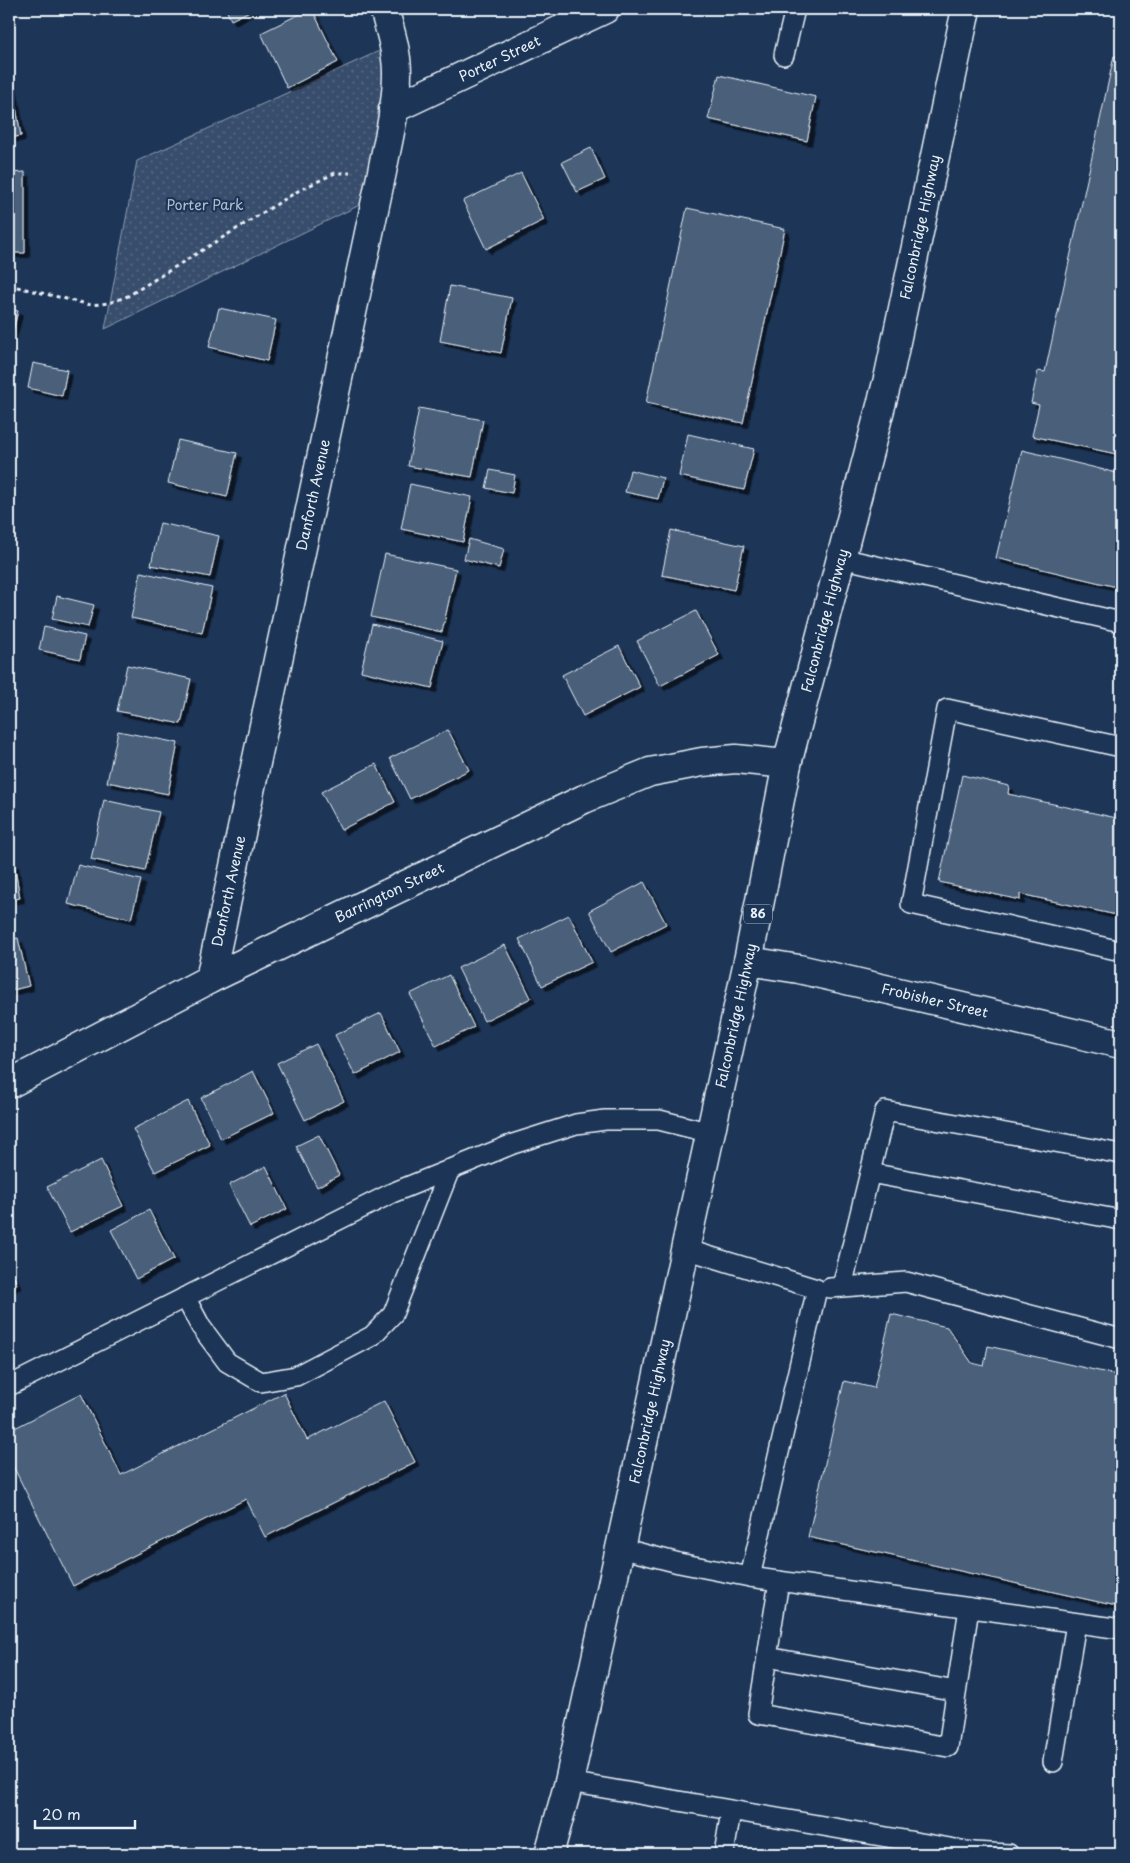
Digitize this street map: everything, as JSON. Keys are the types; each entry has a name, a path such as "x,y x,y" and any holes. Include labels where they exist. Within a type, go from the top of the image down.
{"street":[{"name":"Danforth Avenue","path":"210,979 382,172 393,109 397,72 384,9"},
{"name":"Porter Street","path":"393,109 605,9"},
{"name":"Falconbridge Highway","path":"549,1854 570,1782 748,961 788,764 888,374 966,9"},
{"name":"Barrington Street","path":"9,1084 210,979 584,799 650,772 702,762 736,759 788,764"},
{"name":"Frobisher Street","path":"748,961 799,969 1121,1044"},
{"name":"Falconbridge Highway","path":"558,1854 560,1821"}],"lane":[{"path":"784,55 795,9"},
{"path":"841,558 1121,622"},
{"path":"1121,747 947,709 911,904 1121,951"},
{"path":"842,1287 885,1110 1121,1154"},
{"path":"9,1386 392,1193 512,1144 576,1124 605,1120 659,1120 711,1133"},
{"path":"185,1297 200,1327 227,1362 261,1382 296,1376 372,1336 392,1314 450,1169"},
{"path":"870,1173 1121,1220"},
{"path":"685,1249 817,1289 906,1282 1121,1339"},
{"path":"750,1577 817,1289"},
{"path":"620,1548 679,1563 750,1577 1121,1629"},
{"path":"779,1581 758,1714 948,1746 969,1608"},
{"path":"1053,1762 1076,1623"},
{"path":"767,1657 956,1691"},
{"path":"570,1782 973,1853 1009,1854"},
{"path":"724,1854 731,1811"}],"path":[{"path":"9,286 91,305 109,303 128,296 298,191 335,173 382,172"}],"green space":[{"name":"Porter Park","path":"388,47 372,199 105,329 137,161"}],"building":[{"path":"226,9 254,9 231,20"},
{"path":"312,9 338,62 287,88 261,33"},
{"path":"1114,56 1121,58 1121,455 1032,436 1039,405 1031,403 1038,371 1045,372"},
{"path":"9,72 21,136 9,138"},
{"path":"719,75 816,97 807,141 708,119"},
{"path":"591,148 605,179 577,192 562,162"},
{"path":"25,172 25,253 9,253 9,173"},
{"path":"521,173 544,220 486,249 463,201"},
{"path":"687,208 785,229 743,423 646,403"},
{"path":"450,286 512,298 501,353 440,341"},
{"path":"219,308 276,320 267,361 209,347"},
{"path":"9,309 18,311 9,346"},
{"path":"33,363 67,370 62,396 28,388"},
{"path":"419,408 483,420 472,477 408,466"},
{"path":"688,434 754,449 744,490 679,476"},
{"path":"178,440 237,453 227,497 168,483"},
{"path":"1022,450 1121,474 1121,588 996,558"},
{"path":"490,470 515,475 512,493 486,488"},
{"path":"630,470 663,478 658,499 625,492"},
{"path":"410,484 472,497 463,542 401,529"},
{"path":"160,523 219,536 210,577 151,565"},
{"path":"671,530 744,546 734,590 662,575"},
{"path":"469,539 504,549 499,568 464,559"},
{"path":"385,554 456,569 442,632 371,617"},
{"path":"141,572 212,588 202,633 131,618"},
{"path":"57,596 94,605 88,627 52,619"},
{"path":"696,611 719,655 660,686 637,641"},
{"path":"372,624 443,641 432,688 361,671"},
{"path":"44,627 85,636 80,659 39,650"},
{"path":"619,646 640,687 583,716 562,675"},
{"path":"127,665 191,679 181,724 117,711"},
{"path":"448,730 469,770 410,799 390,758"},
{"path":"118,731 178,743 168,794 107,782"},
{"path":"376,764 395,802 341,830 321,792"},
{"path":"962,775 1009,786 1008,794 1121,819 1121,916 1020,894 1020,900 939,882"},
{"path":"104,800 159,812 145,871 91,859"},
{"path":"14,863 20,898 9,900 9,864"},
{"path":"78,865 141,880 131,919 68,904"},
{"path":"644,882 666,924 611,952 589,911"},
{"path":"569,915 592,962 542,986 519,939"},
{"path":"18,938 29,986 9,991 9,940"},
{"path":"505,945 531,998 484,1021 458,968"},
{"path":"449,975 474,1027 436,1046 410,994"},
{"path":"381,1013 400,1052 355,1075 335,1035"},
{"path":"316,1044 344,1101 305,1120 277,1063"},
{"path":"253,1071 274,1113 221,1139 201,1098"},
{"path":"188,1101 210,1145 155,1172 133,1129"},
{"path":"319,1135 339,1175 317,1187 296,1146"},
{"path":"101,1160 123,1206 70,1232 47,1187"},
{"path":"266,1166 287,1209 250,1227 229,1185"},
{"path":"149,1210 174,1259 136,1279 111,1230"},
{"path":"9,1266 17,1284 9,1288"},
{"path":"891,1314 947,1327 972,1363 984,1366 988,1346 1121,1376 1121,1607 808,1537 844,1381 874,1388"},
{"path":"284,1393 307,1440 384,1401 415,1462 265,1537 246,1499 73,1586 9,1458 9,1431 81,1394 121,1475"}]}
